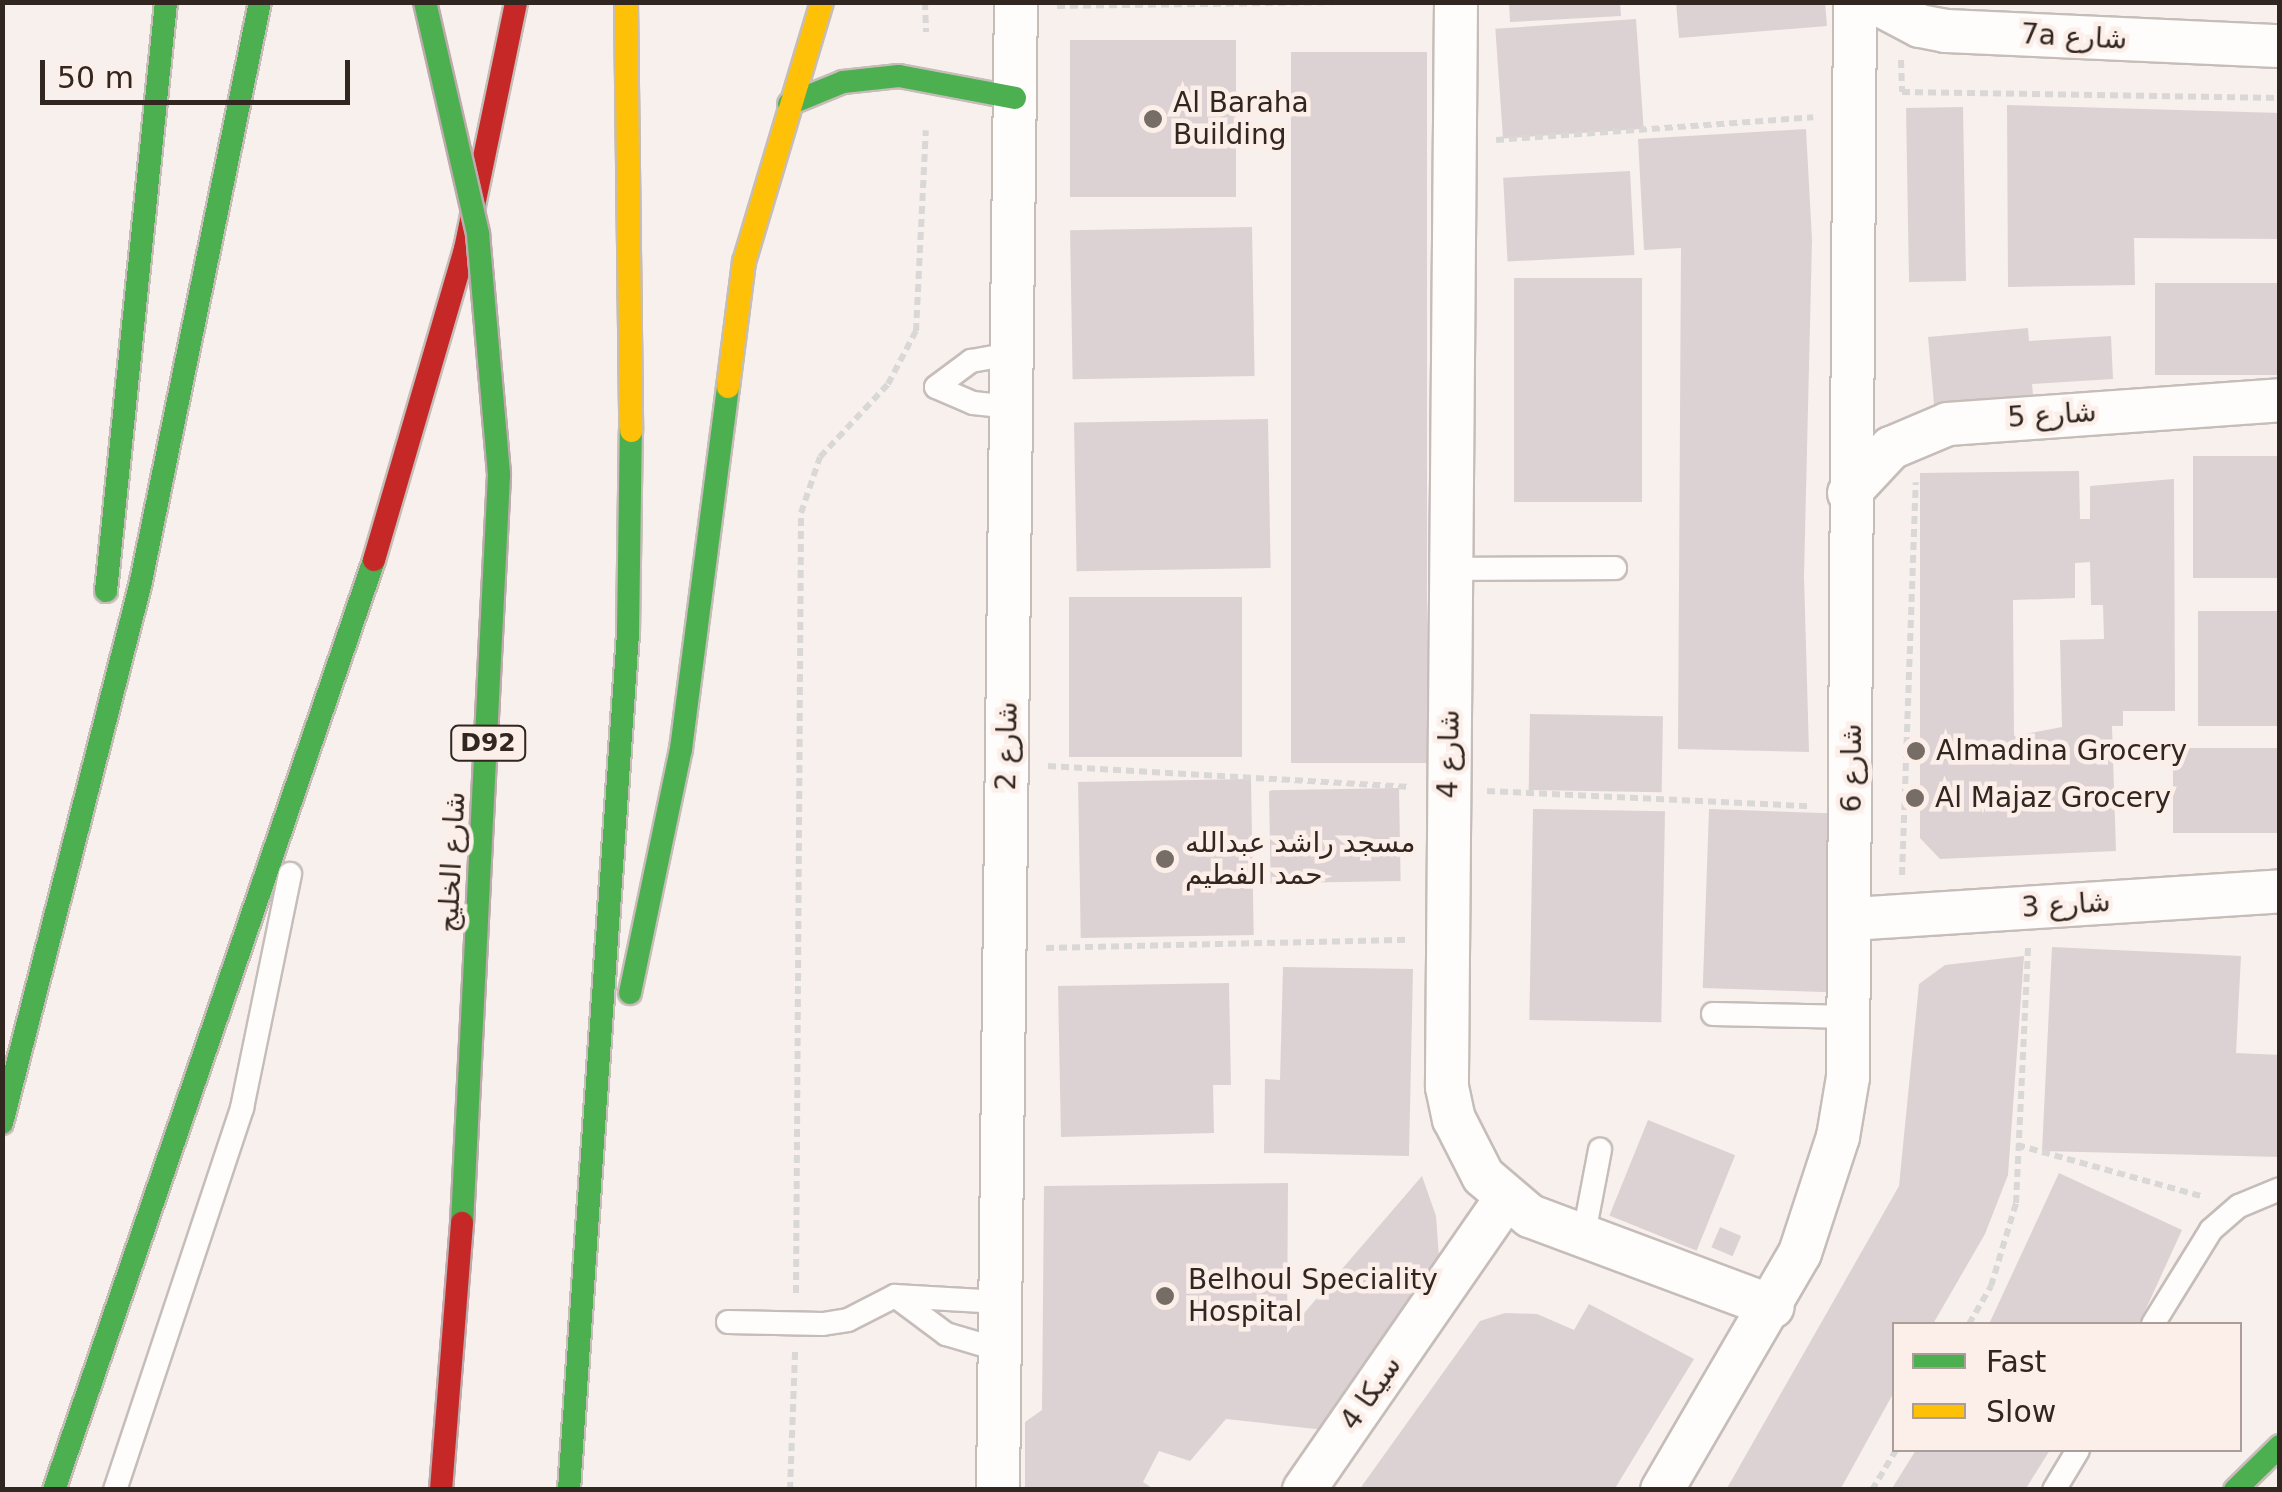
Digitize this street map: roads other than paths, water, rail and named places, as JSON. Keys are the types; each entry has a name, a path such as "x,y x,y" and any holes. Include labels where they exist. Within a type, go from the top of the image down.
{"main road":[{"path":"52,930 101,628 130,404 166,2"},
{"path":"2,1124 179,414 260,2"},
{"name":"شارع الخليج","path":"425,2 478,234 499,476 466,1176 441,1490"},
{"path":"54,1490 427,392 465,249 516,2"},
{"path":"569,1490 632,498 626,2"},
{"path":"596,1106 668,822 733,323 757,203 822,2"},
{"path":"790,104 871,77 928,80 1015,98"},
{"path":"2235,1490 2280,1446"}],"street":[{"name":"شارع 4","path":"1456,2 1450,1103 1466,1149 1506,1198 1582,1240 1773,1307"},
{"name":"شارع 6","path":"1662,1490 1773,1307 1826,1181 1848,1077 1853,1016 1849,493 1855,2"},
{"name":"شارع 2","path":"998,1490 1016,5"},
{"name":"7a شارع","path":"1888,10 1946,31 2280,46"},
{"name":"شارع 5","path":"1849,493 1879,458 1918,433 1978,420 2280,400"},
{"name":"شارع 3","path":"1852,919 2280,890"},
{"name":"4 سيكا","path":"1304,1490 1506,1198"},
{"path":"573,1438 594,1490"}],"lane":[{"path":"1011,406 973,403 936,387 971,360 1012,354"},
{"path":"1451,570 1615,568"},
{"path":"115,1490 258,1049 310,744"},
{"path":"1714,1014 1853,1016"},
{"path":"1582,1240 1600,1150"},
{"path":"2154,1322 2211,1230 2238,1206 2280,1189"},
{"path":"728,1322 796,1325 848,1320 895,1296 1000,1302"},
{"path":"895,1296 946,1334 1000,1350"},
{"path":"2054,1490 2077,1452"}],"place":[{"name":"Al Baraha Building","path":"1153,119"},
{"name":"Almadina Grocery","path":"1916,751"},
{"name":"Al Majaz Grocery","path":"1915,798"},
{"name":"مسجد راشد عبدالله حمد الفطيم","path":"1165,859"},
{"name":"Belhoul Speciality Hospital","path":"1165,1296"}]}
